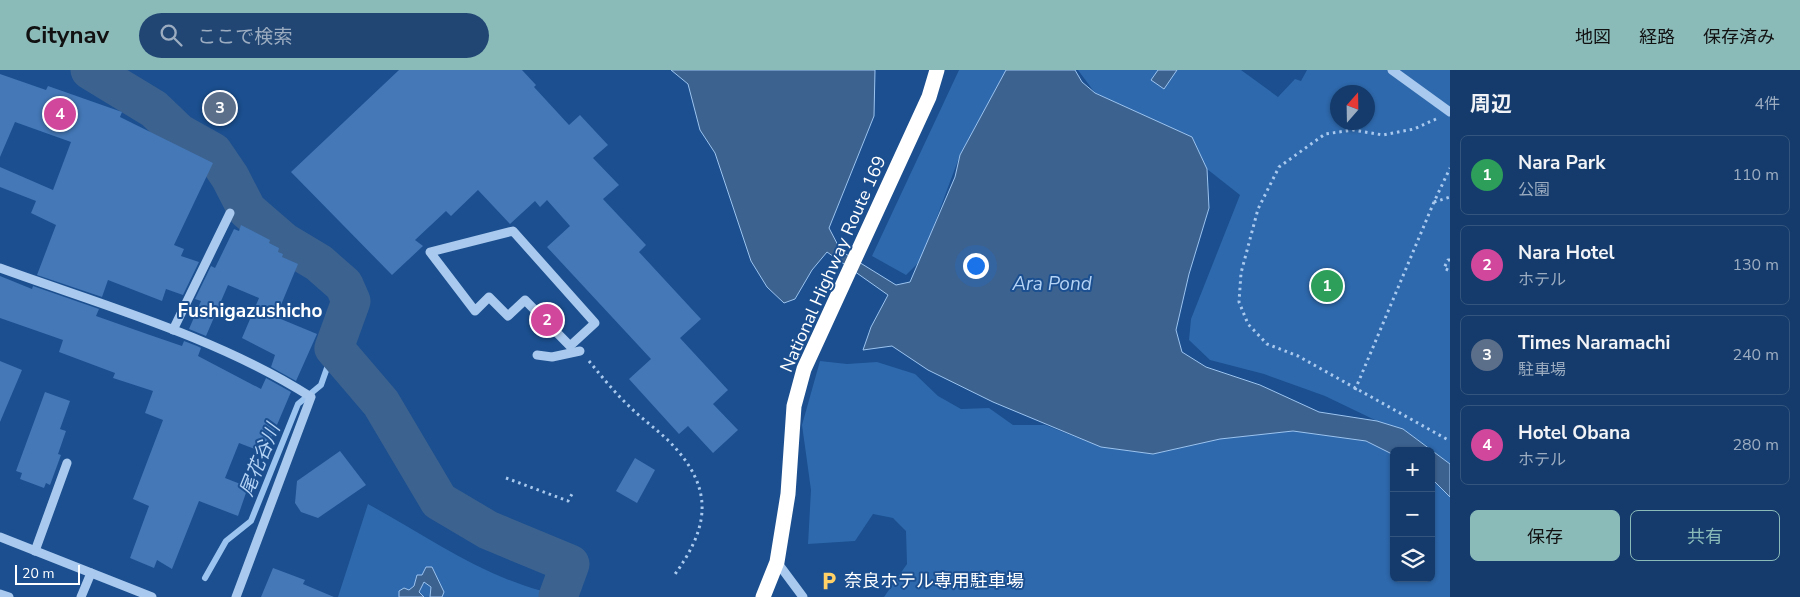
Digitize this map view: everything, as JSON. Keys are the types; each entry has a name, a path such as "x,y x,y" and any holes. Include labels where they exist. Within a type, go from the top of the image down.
{"highway":[{"name":"National Highway Route 169","path":"764,597 777,562 788,494 794,406 804,369 930,97 937,70"}],"street":[{"path":"1392,70 1450,112"},
{"path":"173,330 230,213"},
{"path":"514,231 595,323 570,346 526,300 508,316 489,297 475,310 430,252 514,231"},
{"path":"0,268 173,330 280,378 311,397 236,597"},
{"path":"537,355 552,357 580,351"},
{"path":"35,551 67,463"},
{"path":"0,537 152,597"},
{"path":"777,562 803,597"},
{"path":"82,597 91,573"},
{"path":"0,594 8,597"}],"path":[{"path":"1439,118 1414,128 1383,135 1353,130 1326,134 1279,167 1258,209 1241,273 1239,302 1248,324 1267,344 1298,356 1355,390 1450,441"},
{"path":"1355,390 1450,168"},
{"path":"1434,202 1450,197"},
{"path":"1450,260 1448,260 1444,268 1450,271"},
{"path":"580,351 628,406 677,450 696,475 701,496 700,530 688,556 672,577"},
{"path":"506,478 568,501 572,494"}],"shaded area":[{"path":"959,70 1006,70 960,155 921,260 906,275 872,256"},
{"path":"1078,70 1241,70 1278,97 1295,79 1301,81 1307,70 1450,70 1450,464 1435,453 1435,447 1427,447 1403,429 1377,421 1325,396 1264,374 1210,360 1189,340 1191,319 1240,195 1207,169 1191,137 1095,93"},
{"path":"820,361 847,364 877,362 915,374 938,396 961,409 989,408 1013,425 1045,425 1101,447 1153,454 1220,439 1293,431 1366,441 1390,453 1390,582 1435,582 1435,482 1450,497 1450,597 884,597 907,564 906,531 893,518 873,514 855,541 808,544 811,490 802,425"},
{"path":"368,504 467,561 493,573 547,592 574,597 338,597"}],"water":[{"name":"Ara Pond","path":"671,70 875,70 874,116 829,228 841,251 896,285 910,282 955,177 960,155 1006,70 1075,70 1082,82 1095,93 1192,137 1207,169 1209,208 1189,274 1176,330 1182,352 1206,367 1260,385 1319,412 1377,421 1403,429 1427,447 1390,447 1390,453 1366,441 1293,431 1220,439 1153,454 1101,447 993,402 928,370 892,346 863,350 871,327 888,295 827,252 812,270 795,299 784,303 767,287 751,261 715,153 700,130 688,84"},
{"path":"1158,70 1177,70 1164,89 1151,80"},
{"name":"Ara Pond","path":"1435,453 1450,464 1450,497 1435,482"},
{"path":"426,567 432,567 444,592 442,597 430,597 431,587 424,582 419,592 424,597 399,597 399,591 404,588 409,590 414,586 417,575 422,575"}],"building":[{"path":"399,70 522,70 536,85 534,87 569,125 580,115 608,145 593,158 619,185 603,199 646,245 639,252 701,319 680,338 728,390 713,404 738,430 713,453 688,426 679,434 629,379 651,359 547,247 570,226 547,200 540,207 535,201 510,224 478,190 451,216 446,211 415,240 423,246 392,275 291,172"},
{"path":"0,74 46,90 48,86 122,112 120,117 213,163 174,245 184,249 181,256 199,262 183,295 166,289 162,301 108,280 102,297 37,275 56,225 31,213 36,201 0,187 0,167 53,190 71,142 15,122 0,157"},
{"path":"241,225 270,240 269,243 279,248 278,252 283,254 282,257 298,264 276,317 317,334 296,381 271,367 275,355 242,338 259,298 228,285 206,336 189,329 201,301 195,299 211,266 215,268 234,229 239,231"},
{"path":"0,276 32,289 33,286 99,309 96,316 182,346 184,341 197,346 201,348 198,356 261,389 266,378 291,392 265,453 239,443 225,478 248,487 238,516 199,501 172,569 157,560 154,568 130,558 149,506 133,499 163,420 145,413 153,391 113,378 115,373 59,352 63,340 0,318"},
{"path":"0,361 22,370 0,422"},
{"path":"45,392 70,401 60,429 66,431 58,454 61,455 50,485 46,483 44,488 20,479 22,473 16,471"},
{"path":"340,451 366,485 318,518 301,512 295,503 297,481"},
{"path":"635,458 655,470 637,503 616,491"},
{"path":"273,568 305,580 303,584 334,597 261,597"}],"waterway":[{"path":"90,70 154,109 179,133 213,152 230,177 247,210 284,242 319,263 344,285 351,301 334,348 381,403 439,501 488,530 570,564 558,597"},
{"name":"尾花谷川","path":"205,578 226,541 251,521 298,404 321,385 334,348"}],"place":[{"name":"Times Naramachi","path":"220,108"},
{"name":"Hotel Obana","path":"60,114"},
{"name":"Nara Park","path":"1327,286"},
{"name":"Nara Hotel","path":"547,320"},
{"name":"奈良ホテル専用駐車場","path":"829,581"}],"district":[{"name":"Fushigazushicho","path":"250,311"}]}
